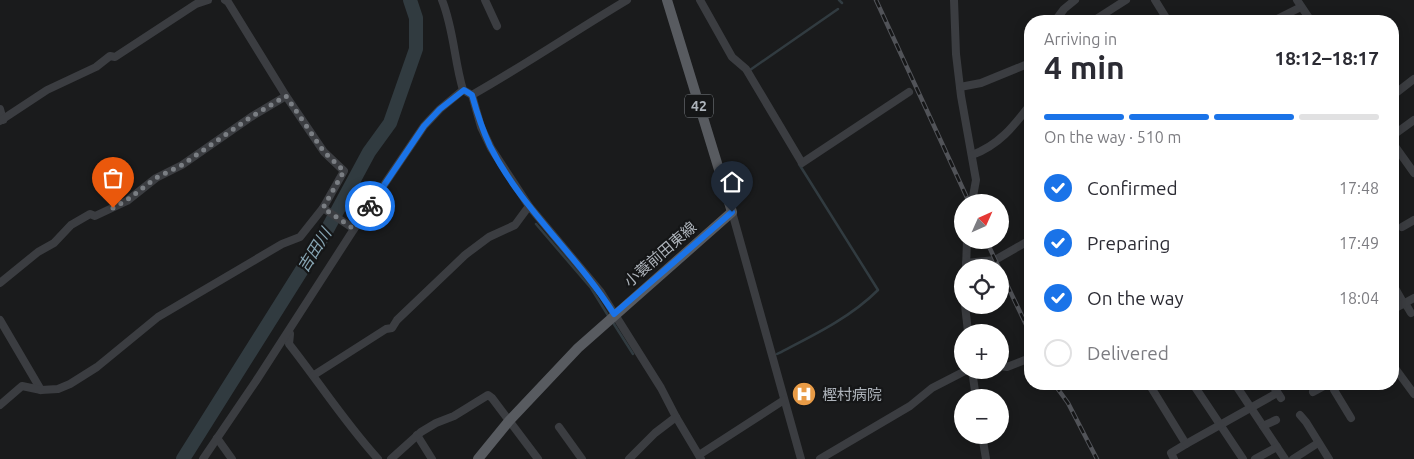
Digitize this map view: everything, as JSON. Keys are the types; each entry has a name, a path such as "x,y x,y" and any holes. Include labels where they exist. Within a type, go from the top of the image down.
{"main road":[{"name":"42","path":"668,0 732,212"},
{"name":"小蓑前田東線","path":"478,459 509,420 578,348 614,314 732,212"}],"street":[{"path":"0,109 1,120 47,90 96,67 110,56 114,57 196,4 208,0"},
{"path":"0,404 22,386 41,390 58,389 70,384 98,367 158,317 282,244 300,237 323,208 344,171 324,152 286,96 228,2 224,0"},
{"path":"442,0 449,19 460,80 464,90 472,95 481,127 491,148 529,206 600,291 661,388 676,418 700,457 784,400"},
{"path":"486,0 497,26"},
{"path":"472,95 627,0"},
{"path":"700,0 732,57 746,69 802,163 909,92"},
{"path":"954,0 956,54 960,87 976,180 973,194"},
{"path":"1060,15 1075,0"},
{"path":"1102,15 1126,0"},
{"path":"1155,0 1164,15"},
{"path":"1282,15 1299,3 1308,15"},
{"path":"960,87 1002,76 1024,65"},
{"path":"1399,91 1414,79"},
{"path":"203,459 424,126 440,109 464,90"},
{"path":"0,283 38,252 54,243 71,225 90,214 95,216 127,200 156,178 182,165 251,117 286,96"},
{"path":"972,156 987,150 1012,128 1024,113"},
{"path":"1399,131 1414,120"},
{"path":"1399,152 1414,173"},
{"path":"314,375 386,329 392,328 396,320 465,255 489,237 515,225 529,206"},
{"path":"323,208 354,229"},
{"path":"732,212 801,459"},
{"path":"1402,227 1414,220"},
{"path":"997,259 1024,243"},
{"path":"1399,295 1411,313"},
{"path":"1399,306 1414,298"},
{"path":"0,320 41,390"},
{"path":"291,328 289,344 364,444 378,459"},
{"path":"1009,365 1024,360"},
{"path":"1399,374 1414,394"},
{"path":"820,459 910,406 932,388 954,377"},
{"path":"1153,390 1186,444"},
{"path":"1197,390 1243,459"},
{"path":"1239,390 1285,459"},
{"path":"1174,459 1171,453 1251,408 1279,395 1276,390"},
{"path":"1334,390 1351,418"},
{"path":"391,459 417,435 436,423 454,416 488,395 538,459"},
{"path":"1300,415 1329,459"},
{"path":"629,459 655,432 676,418"},
{"path":"1264,426 1276,420"},
{"path":"559,427 582,459"},
{"path":"417,435 432,459"},
{"path":"217,438 232,459"},
{"path":"1293,459 1318,443"},
{"path":"984,444 986,459"},
{"path":"1255,459 1277,447"}],"waterway":[{"name":"吉田川","path":"183,459 327,230 369,152 390,123 416,49 416,18 410,0"},
{"path":"839,0 842,3"},
{"path":"750,70 838,9"},
{"path":"777,354 843,318 878,290 799,164"},
{"path":"536,224 591,288 609,317"},
{"path":"612,321 633,354"}],"railway":[{"path":"876,0 965,194"},
{"path":"990,249 995,259"},
{"path":"1009,289 1024,320"},
{"path":"1059,390 1068,403 1097,459"}],"way so far":[{"path":"113,208 156,178 182,165 251,117 286,96 324,152 344,171 323,208 354,229 370,206"}],"place":[{"name":"樫村病院","path":"804,394"}],"route":[{"path":"370,206 424,126 440,109 464,90 472,95 481,127 491,148 518,190 529,206 600,291 614,314 732,212"}]}
